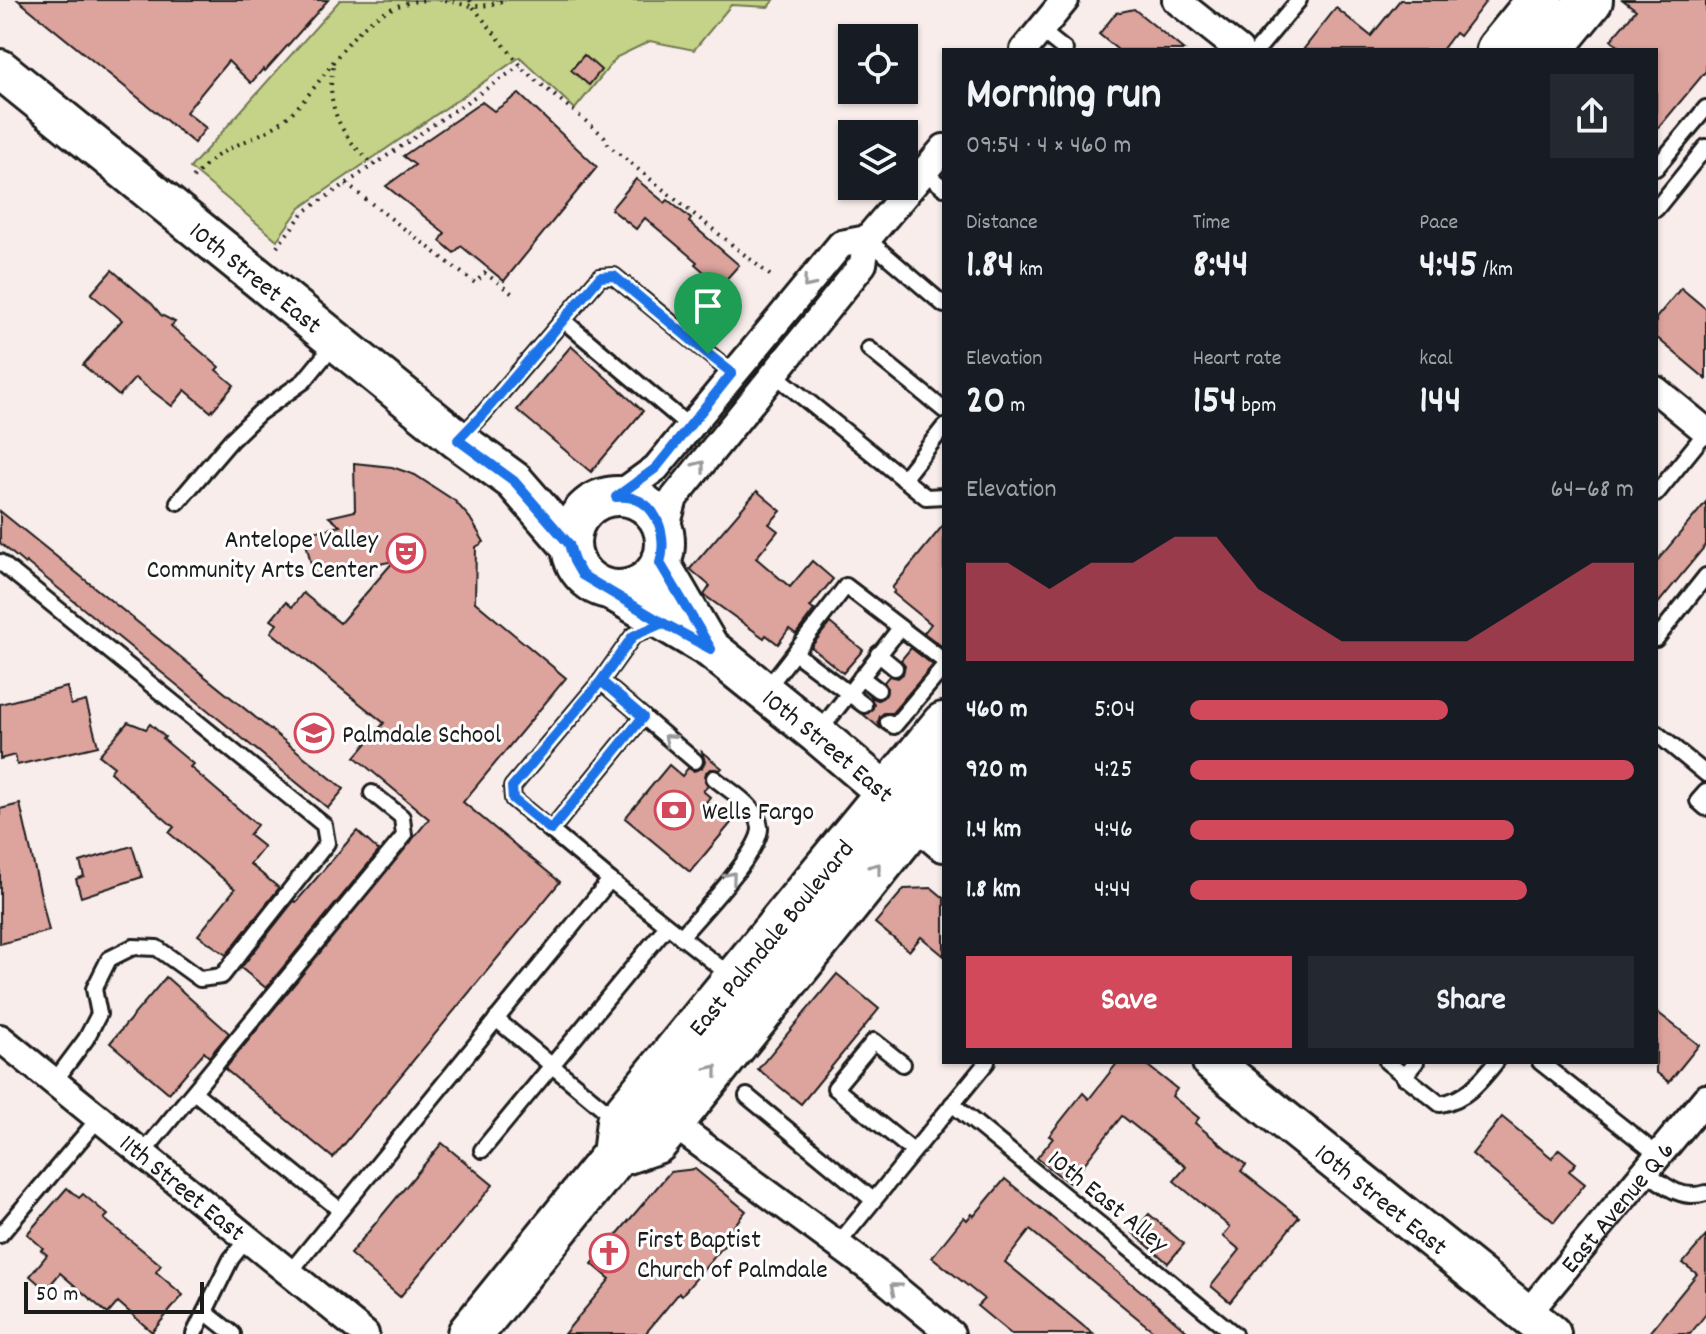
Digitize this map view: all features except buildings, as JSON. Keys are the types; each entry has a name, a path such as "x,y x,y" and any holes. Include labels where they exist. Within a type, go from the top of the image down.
{"highway":[{"path":"1501,48 1540,0"},
{"path":"1551,48 1590,0"},
{"name":"East Palmdale Boulevard","path":"470,1334 735,979 915,817 922,709"},
{"name":"East Palmdale Boulevard","path":"617,1138 656,1141 942,786"}],"main road":[{"name":"10th Street East","path":"0,69 458,440 514,481 569,544"},
{"name":"10th Street East","path":"514,481 604,500"},
{"path":"604,500 637,500 650,508 659,520 662,548 652,575 641,584 611,590 595,585 582,575 569,544 580,514 604,500"},
{"name":"10th Street East","path":"662,548 711,649"},
{"name":"10th Street East","path":"611,590 711,649 915,817"},
{"name":"10th Street East","path":"1214,1064 1539,1324"}],"street":[{"path":"1032,40 1065,0"},
{"path":"1176,0 1236,48"},
{"path":"604,500 656,468 841,244 867,239 934,180 942,154"},
{"path":"662,548 674,498 863,264 867,239"},
{"path":"1658,392 1706,432"},
{"name":"11th Street East","path":"0,1038 365,1334"},
{"name":"East Avenue Q 6","path":"1539,1324 1652,1163 1701,1114"},
{"path":"671,1122 838,1244 951,1334"}],"lane":[{"path":"1259,48 1299,0"},
{"path":"1032,40 1058,48"},
{"path":"1658,166 1706,108"},
{"path":"1658,207 1706,147"},
{"path":"867,239 942,303"},
{"path":"458,440 600,277 614,276 732,373"},
{"path":"563,320 690,427"},
{"path":"178,502 231,440 259,413 304,381 337,342"},
{"path":"869,349 942,408"},
{"path":"773,373 926,497 942,496"},
{"path":"903,479 942,430"},
{"path":"1658,492 1706,432"},
{"path":"0,562 324,825 327,843 222,976 200,979 157,948 133,947 109,959 94,989 99,1014 86,1039 54,1082"},
{"path":"1658,636 1706,576"},
{"path":"765,691 846,586 942,662"},
{"path":"663,623 633,636 601,681 512,787 513,799 735,979"},
{"path":"817,734 846,693 900,628"},
{"path":"795,653 864,705"},
{"path":"878,654 895,668"},
{"path":"888,722 894,726 922,709 942,668"},
{"path":"861,677 878,690"},
{"path":"601,681 695,761"},
{"path":"551,830 643,717"},
{"path":"1658,735 1706,774"},
{"path":"681,937 754,849 760,827 754,811 714,778"},
{"path":"1706,792 1698,801 1706,808"},
{"path":"143,1153 404,836 402,817 372,793"},
{"path":"290,1272 610,880"},
{"path":"482,1150 667,926"},
{"path":"496,1019 552,1063 617,1138"},
{"path":"903,1064 874,1041 835,1088 913,1151"},
{"path":"838,1244 985,1064"},
{"path":"1389,1064 1440,1104 1464,1095 1494,1064"},
{"path":"1404,1077 1414,1064"},
{"path":"1542,1064 1652,1163 1679,1194 1706,1193"},
{"path":"194,1092 340,1210"},
{"path":"747,1096 873,1200"},
{"name":"10th East Alley","path":"952,1104 1234,1334"},
{"path":"0,1235 99,1118"},
{"path":"194,1334 231,1259 247,1239"},
{"path":"205,1312 233,1334"}],"path":[{"path":"193,178 219,155 283,120 311,93 346,44 378,14 412,1 425,0"},
{"path":"445,0 473,7 485,7 505,0"},
{"path":"470,0 520,66 604,136 609,146 771,276"},
{"path":"333,62 330,83 333,109 340,128 355,150 374,165"},
{"path":"277,247 304,212 520,66"},
{"path":"346,184 475,283 485,273 514,295"}],"green space":[{"path":"340,0 774,0 768,7 731,5 694,50 650,41 617,57 575,109 520,57 300,208 277,240 190,168"}],"place":[{"name":"Antelope Valley Community Arts Center","path":"406,553"},
{"name":"Palmdale School","path":"314,733"},
{"name":"Wells Fargo","path":"674,810"},
{"name":"First Baptist Church of Palmdale","path":"609,1253"}],"route":[{"path":"708,354 614,276 600,277 458,440 514,481 569,544 582,575 663,623 633,636 601,681 512,787 513,799 551,830 643,717 601,681 633,636 663,623 711,649 660,563 665,548 659,520 650,508 637,500 616,497 656,468 732,373 708,354"}]}
